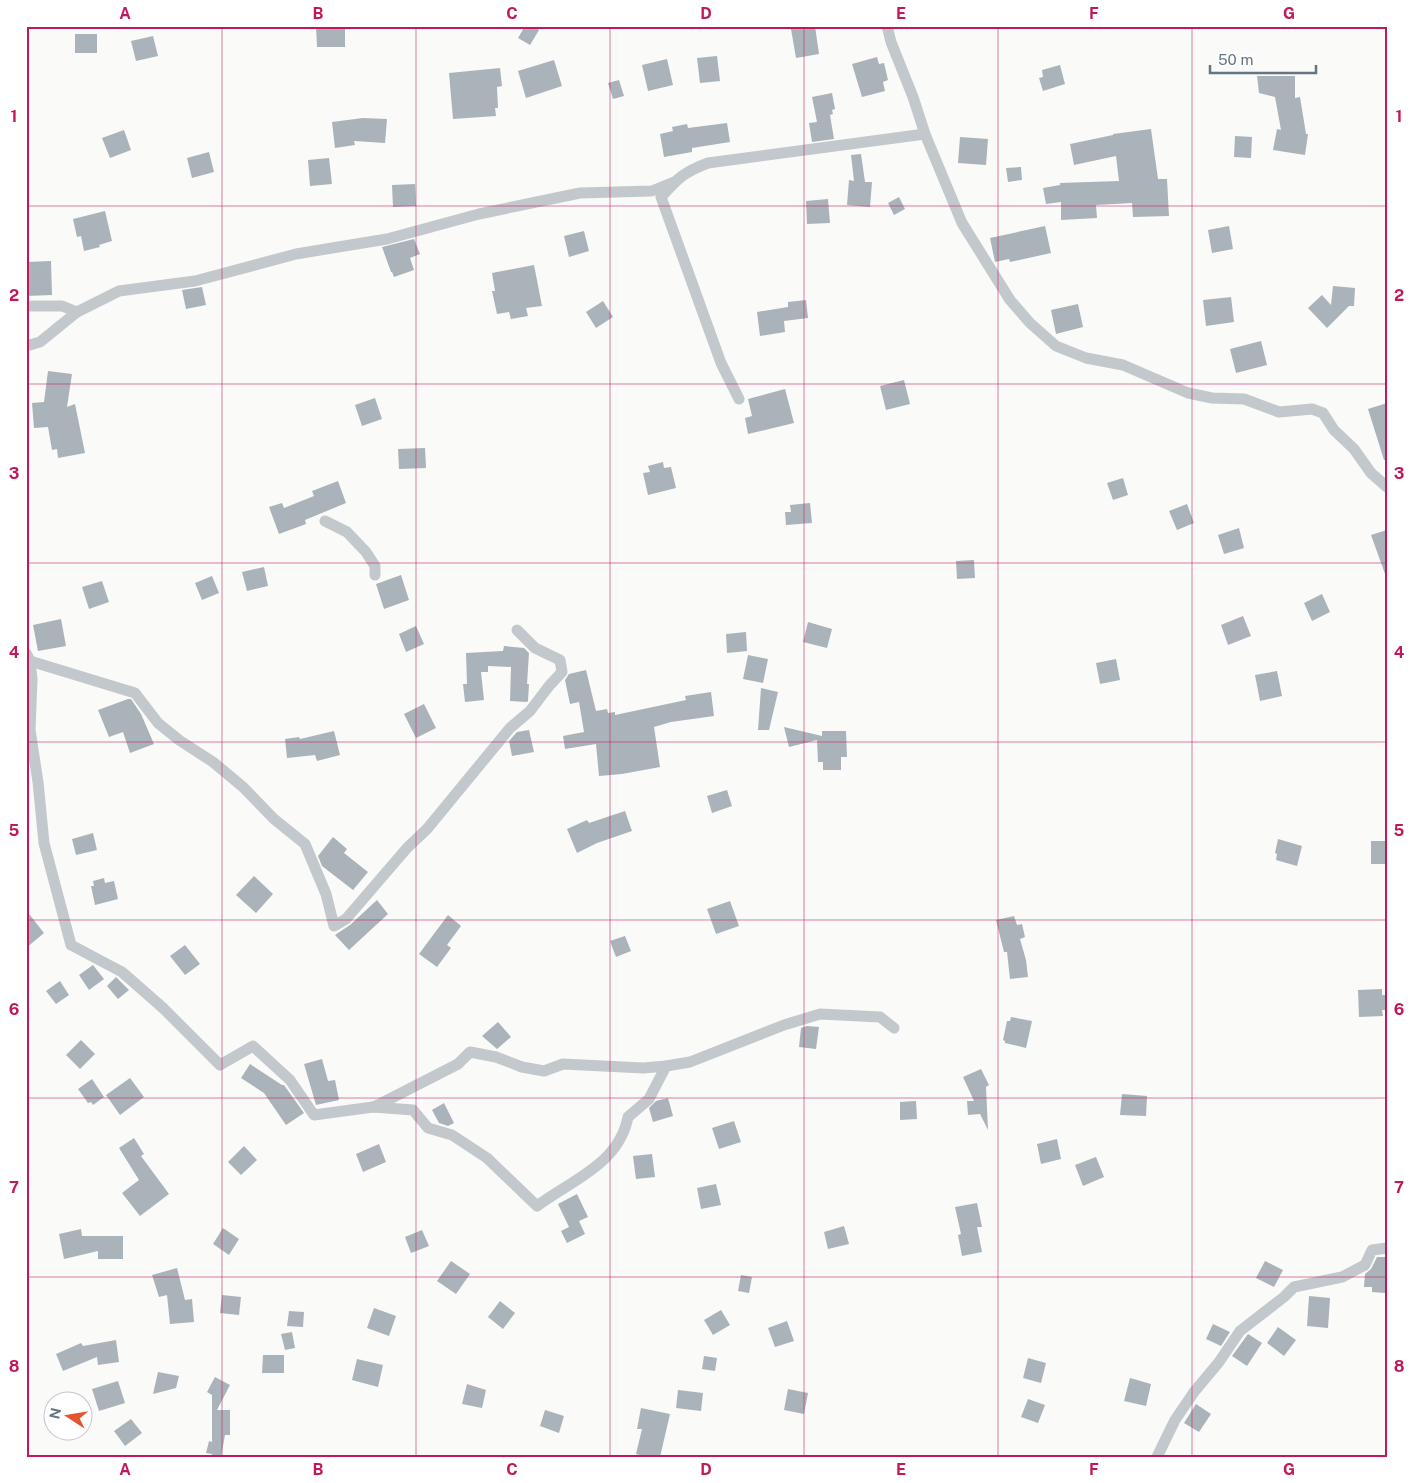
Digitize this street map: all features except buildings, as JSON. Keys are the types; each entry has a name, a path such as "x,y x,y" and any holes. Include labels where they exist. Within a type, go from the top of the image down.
{"street":[{"path":"887,26 891,42 913,97 925,134 962,223 1010,300 1030,323 1056,346 1086,358 1123,365 1188,392 1212,398 1244,398 1279,412 1312,408 1323,413 1334,430 1354,449 1371,473 1387,487"},
{"path":"740,399 721,363 661,197 688,170 708,163 925,134"},
{"path":"26,346 40,342 76,312 119,291 195,281 296,254 387,239 480,214 580,193 652,191 674,182"},
{"path":"26,306 62,306 76,312"},
{"path":"325,521 347,532 375,566 375,575"},
{"path":"517,630 535,648 560,660 562,672 530,711 510,728 427,829 406,848 346,919 334,926 326,894 305,844 274,820 243,788 213,762 179,740 158,723 135,693 28,657 32,679 30,730 38,782 44,843 71,945 122,972 163,1008 220,1065 254,1046 290,1080 314,1114 373,1107 413,1110 428,1128 452,1135 487,1158 537,1206 598,1166 613,1149 625,1130 628,1117 649,1099 666,1066"},
{"path":"373,1107 458,1064 470,1052 496,1057 522,1067 544,1071 563,1064 643,1068 690,1062 784,1025 820,1014 880,1017 894,1028"},
{"path":"1157,1457 1175,1420 1240,1331 1294,1287 1342,1277 1364,1264 1372,1250 1387,1248"}]}
